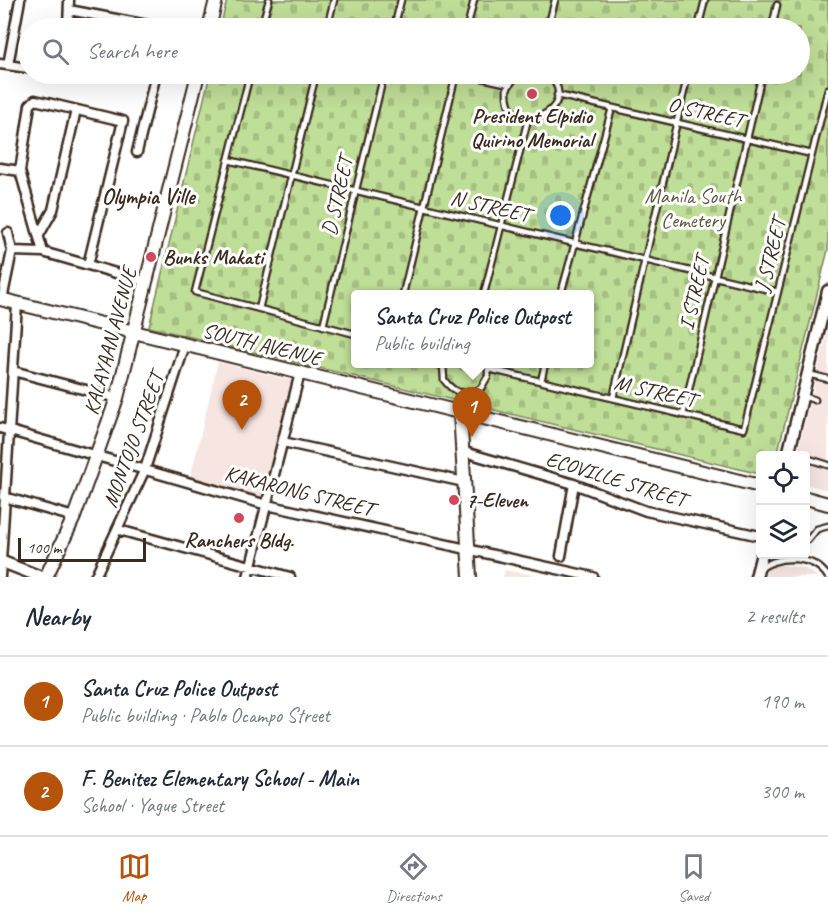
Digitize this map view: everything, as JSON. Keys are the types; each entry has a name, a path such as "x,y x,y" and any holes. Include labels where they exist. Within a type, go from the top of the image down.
{"main road":[{"path":"212,18 216,0"},
{"name":"KALAYAAN AVENUE","path":"46,577 74,517 98,456 117,398 196,84"},
{"name":"SOUTH AVENUE","path":"1,300 756,485"},
{"path":"460,412 470,577"},
{"path":"810,499 828,504"}],"street":[{"path":"4,64 20,0"},
{"path":"69,0 69,18"},
{"path":"69,10 111,18"},
{"path":"136,152 153,84"},
{"path":"43,252 20,171 30,105 35,100 123,121 88,266"},
{"path":"39,235 52,210 76,110"},
{"path":"0,168 20,171"},
{"path":"1,300 12,251 8,233"},
{"path":"12,251 43,252 147,282"},
{"path":"792,451 828,291"},
{"path":"0,577 4,497 4,429 13,371 17,304"},
{"name":"MONTOJO STREET","path":"95,577 119,530 145,469 184,345"},
{"path":"13,371 117,398"},
{"path":"249,572 300,374"},
{"name":"KAKARONG STREET","path":"4,429 267,505 468,549 567,574 593,577"},
{"path":"283,442 464,482"},
{"name":"ECOVILLE STREET","path":"462,451 574,484 646,511 756,535"},
{"path":"561,556 574,484"},
{"path":"4,497 74,517"},
{"path":"119,530 249,572 290,577"},
{"path":"757,574 761,559"},
{"path":"0,561 41,577"}],"lane":[{"path":"264,18 268,0"},
{"path":"330,18 334,0"},
{"path":"396,18 401,0"},
{"path":"470,18 474,0"},
{"path":"550,18 555,0"},
{"path":"700,18 705,0"},
{"path":"774,18 777,5"},
{"path":"247,84 195,292 351,333"},
{"path":"259,309 314,84"},
{"name":"D STREET","path":"323,326 382,84"},
{"path":"404,290 454,84"},
{"path":"509,84 507,95 510,106 517,114 528,119 548,114 557,95 555,84"},
{"path":"613,398 686,84"},
{"name":"I STREET","path":"683,415 760,84"},
{"name":"J STREET","path":"744,429 828,89"},
{"name":"O STREET","path":"557,95 812,154"},
{"path":"562,290 612,108"},
{"path":"485,290 528,119"},
{"name":"N STREET","path":"228,160 778,292"},
{"path":"443,368 444,380 455,391 462,394 481,387 487,368"},
{"name":"M STREET","path":"495,368 744,429"},
{"path":"541,381 544,368"},
{"path":"808,374 828,379"},
{"path":"460,412 462,394"},
{"path":"803,396 815,399"},
{"path":"810,459 828,465"},
{"path":"810,538 817,529 828,526"},
{"path":"757,574 781,559"},
{"path":"797,559 822,568 828,577"}],"shaded area":[{"path":"828,330 828,490 810,485 810,451 798,451"},
{"path":"218,362 294,381 265,499 190,479"},
{"path":"781,565 803,568 819,577 762,577 766,567"},
{"path":"505,570 544,577 503,577"}],"green space":[{"name":"Manila South Cemetery","path":"227,0 828,0 828,250 778,451 756,451 756,473 149,327 208,84 810,84 810,18 222,18"}],"place":[{"name":"President Elpidio Quirino Memorial","path":"532,94"},
{"name":"Bunks Makati","path":"151,257"},
{"name":"F. Benitez Elementary School - Main","path":"242,430"},
{"name":"Santa Cruz Police Outpost","path":"472,437"},
{"name":"7-Eleven","path":"454,500"},
{"name":"Ranchers Bldg.","path":"239,518"}],"district":[{"name":"Olympia Ville","path":"148,197"}]}
